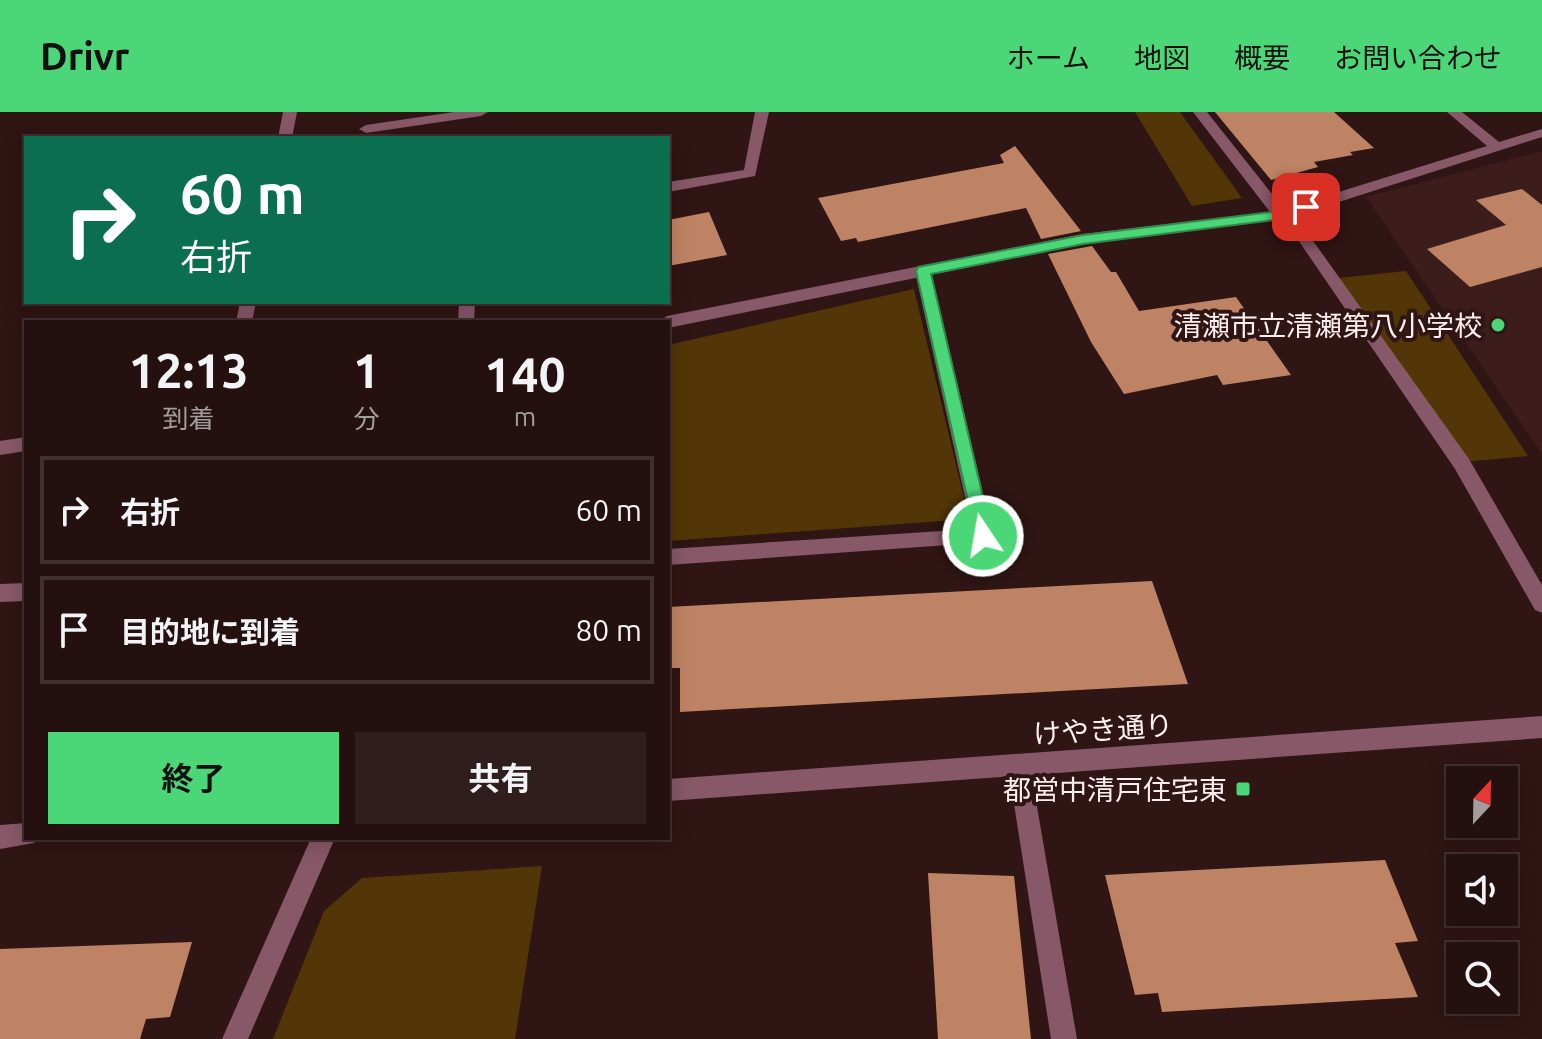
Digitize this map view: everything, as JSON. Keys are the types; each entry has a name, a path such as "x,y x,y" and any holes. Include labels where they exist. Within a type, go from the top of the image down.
{"street":[{"path":"285,136 290,112"},
{"path":"369,112 366,134 481,112"},
{"path":"670,187 750,173 762,112"},
{"path":"1200,112 1281,215 1301,234 1462,464 1542,604"},
{"path":"1454,112 1496,146"},
{"path":"670,321 1083,239 1281,215 1542,133"},
{"path":"670,557 983,536 923,271"},
{"path":"0,448 24,444"},
{"path":"0,593 24,592"},
{"name":"けやき通り","path":"670,790 1542,727"},
{"path":"1019,766 1064,1039"},
{"path":"0,837 24,835"},
{"path":"235,1039 322,840"}],"shaded area":[{"path":"1135,112 1180,112 1242,198 1192,206"},
{"name":"清瀬市立清瀬第八小学校","path":"1542,151 1542,454 1366,197"},
{"path":"1406,271 1528,456 1463,462 1339,278"},
{"path":"914,289 969,519 670,541 670,345"},
{"path":"542,866 515,1039 273,1039 324,911 362,878"}],"building":[{"path":"1215,112 1334,112 1374,148 1314,162 1318,167 1271,180"},
{"path":"1015,146 1081,231 1041,239 1026,208 858,242 856,238 841,241 818,198 1004,163 1000,155"},
{"path":"1522,189 1542,205 1542,267 1470,287 1427,249 1506,225 1476,200"},
{"path":"709,212 727,255 670,266 670,220"},
{"path":"1092,246 1111,272 1116,272 1139,311 1236,297 1291,375 1223,385 1217,375 1124,394 1091,342 1048,254"},
{"path":"1152,581 1188,684 680,712 680,668 670,668 670,607"},
{"path":"1385,860 1418,941 1395,943 1418,997 1162,1012 1158,993 1135,995 1105,875"},
{"path":"928,873 1014,876 1031,1039 938,1039"},
{"path":"192,942 170,1017 146,1019 140,1039 0,1039 0,949"}],"place":[{"name":"清瀬市立清瀬第八小学校","path":"1498,325"},
{"name":"都営中清戸住宅東","path":"1243,789"}],"route":[{"path":"983,536 923,271 1083,239 1281,215 1306,207"}]}
